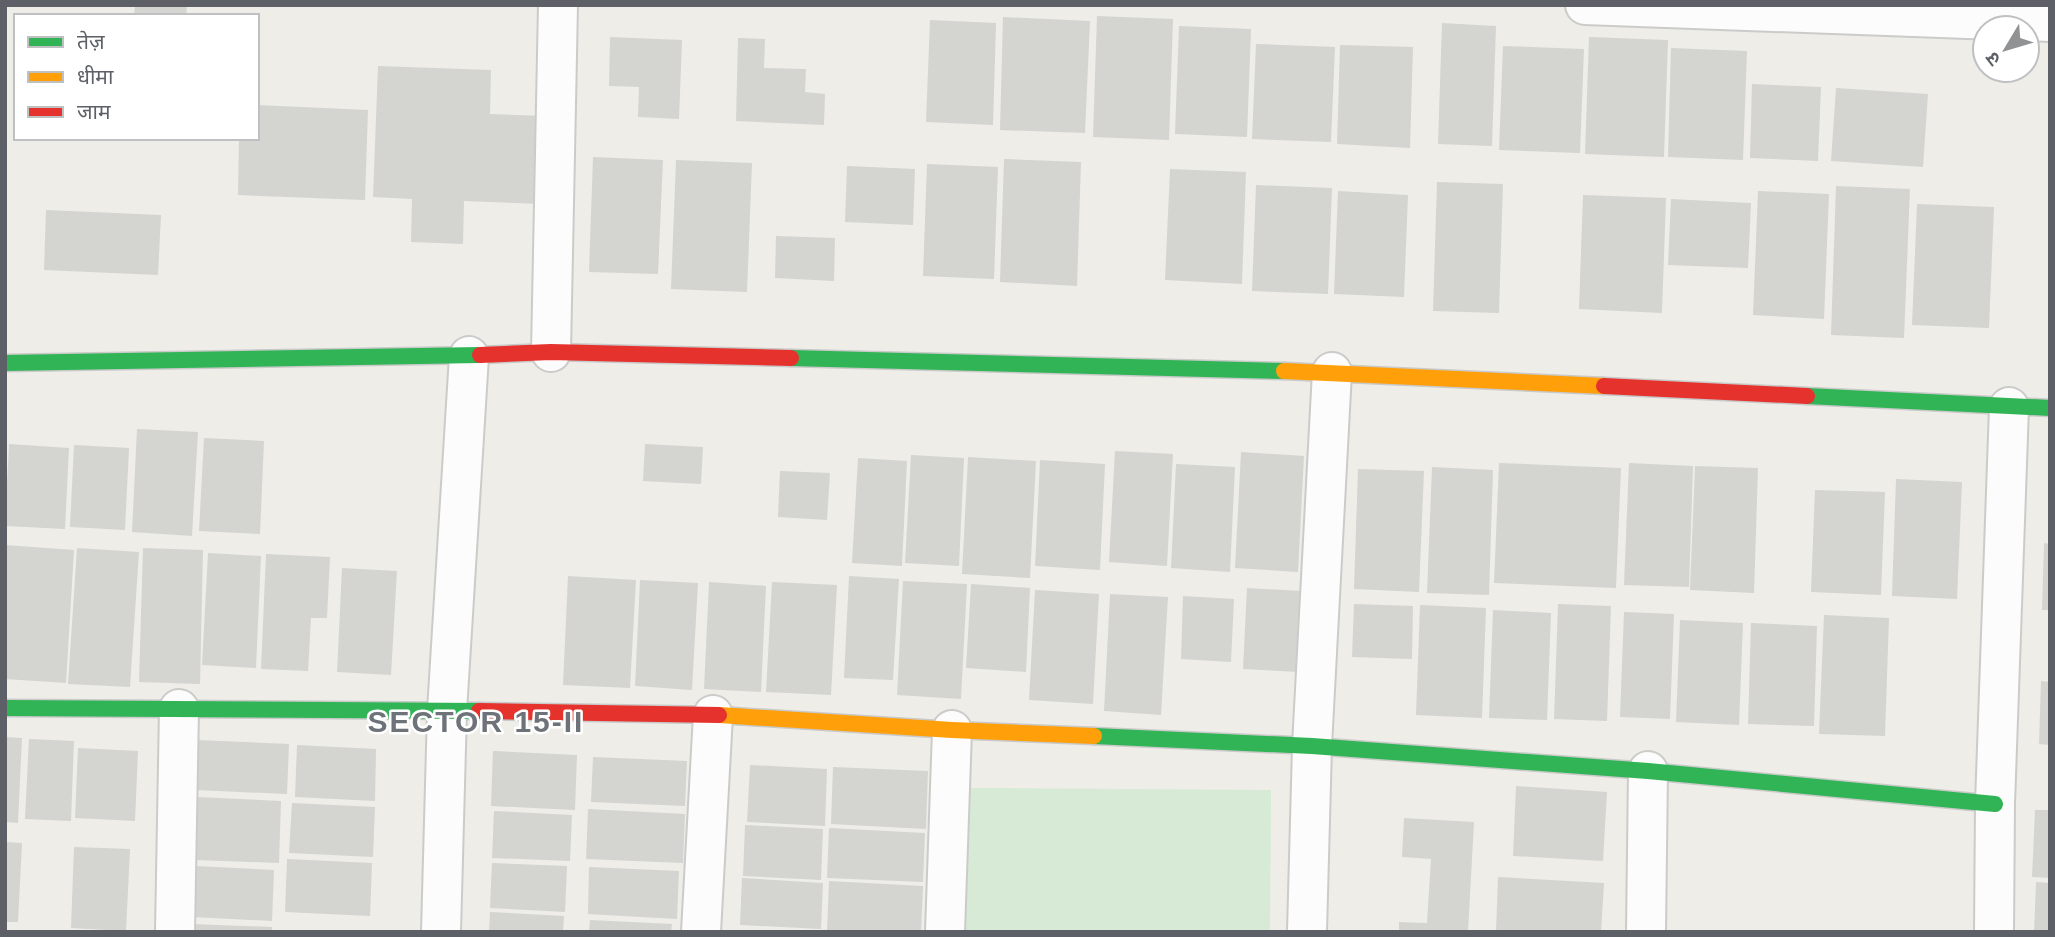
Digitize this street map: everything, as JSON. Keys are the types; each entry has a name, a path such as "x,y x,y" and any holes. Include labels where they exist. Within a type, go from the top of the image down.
{"street":[{"path":"551,352 558,5"},
{"path":"1586,5 1820,9 2050,22"},
{"path":"5,363 551,352 1332,372 2050,408"},
{"path":"441,932 447,711 468,355"},
{"path":"1307,932 1312,746 1332,372"},
{"path":"1994,932 1995,804 2009,407"},
{"path":"5,708 713,715 952,730 1312,746 1648,771 1995,804"},
{"path":"175,932 179,709"},
{"path":"701,932 713,715"},
{"path":"945,932 952,730"},
{"path":"1646,932 1648,771"}],"green space":[{"path":"966,788 1271,790 1270,932 966,932"}],"building":[{"path":"135,5 187,5 186,14 134,14"},
{"path":"1097,16 1173,19 1169,140 1093,137"},
{"path":"1003,17 1090,21 1085,133 1000,130"},
{"path":"930,20 996,23 993,125 926,122"},
{"path":"1442,23 1496,26 1492,146 1438,144"},
{"path":"1179,26 1251,29 1247,137 1175,134"},
{"path":"610,37 682,40 679,119 638,117 639,87 609,86"},
{"path":"1589,37 1668,40 1664,157 1585,154"},
{"path":"738,38 765,39 764,68 806,69 805,92 825,94 824,125 736,121"},
{"path":"1256,44 1335,47 1331,142 1252,139"},
{"path":"1340,45 1413,47 1410,148 1337,144"},
{"path":"1503,46 1584,49 1580,153 1499,150"},
{"path":"1671,48 1747,51 1743,160 1668,157"},
{"path":"378,66 491,70 490,114 546,116 543,204 464,201 463,244 411,242 412,199 373,197"},
{"path":"1752,84 1821,87 1818,161 1750,158"},
{"path":"1836,88 1928,94 1923,167 1831,161"},
{"path":"259,105 368,110 365,200 238,195 239,140 259,140"},
{"path":"593,157 663,160 658,274 589,272"},
{"path":"1004,159 1081,162 1077,286 1000,282"},
{"path":"676,160 752,163 747,292 671,289"},
{"path":"927,164 998,167 994,279 923,276"},
{"path":"847,166 915,169 913,225 845,222"},
{"path":"1170,169 1246,172 1242,284 1165,280"},
{"path":"1437,182 1503,184 1499,313 1433,311"},
{"path":"1256,185 1332,188 1328,294 1252,291"},
{"path":"1836,186 1910,189 1904,338 1831,335"},
{"path":"1338,191 1408,195 1404,297 1334,294"},
{"path":"1758,191 1829,194 1824,319 1753,315"},
{"path":"1583,195 1666,198 1662,313 1579,309"},
{"path":"1671,199 1751,203 1748,268 1668,265"},
{"path":"1917,204 1994,207 1989,328 1912,325"},
{"path":"46,210 161,215 158,275 44,270"},
{"path":"776,236 835,238 834,281 775,278"},
{"path":"137,429 198,432 192,536 132,532"},
{"path":"204,438 264,441 260,534 199,531"},
{"path":"9,444 69,448 65,529 5,526"},
{"path":"645,444 703,447 701,484 643,481"},
{"path":"74,445 129,448 125,530 70,527"},
{"path":"1115,451 1173,454 1167,566 1109,562"},
{"path":"1241,452 1304,456 1298,572 1235,568"},
{"path":"911,455 964,458 959,566 905,563"},
{"path":"968,457 1036,461 1030,578 962,574"},
{"path":"858,458 907,461 902,566 852,563"},
{"path":"1040,460 1105,464 1100,570 1035,566"},
{"path":"1499,463 1621,468 1616,588 1494,583"},
{"path":"1629,463 1693,466 1689,587 1624,585"},
{"path":"1176,464 1235,467 1230,572 1171,568"},
{"path":"1695,466 1758,468 1754,593 1690,590"},
{"path":"1432,467 1493,470 1489,595 1427,593"},
{"path":"1358,469 1424,471 1419,592 1354,589"},
{"path":"780,471 830,473 827,520 778,517"},
{"path":"1896,479 1962,482 1957,599 1892,596"},
{"path":"1815,490 1885,492 1881,595 1811,592"},
{"path":"2044,543 2050,544 2050,610 2042,610"},
{"path":"5,545 74,550 66,683 5,679"},
{"path":"77,548 139,552 130,687 68,684"},
{"path":"143,548 203,550 200,684 139,682"},
{"path":"208,553 261,556 256,668 202,665"},
{"path":"266,554 330,557 327,618 311,618 308,671 261,669"},
{"path":"342,568 397,571 391,675 337,672"},
{"path":"568,576 636,580 630,688 563,685"},
{"path":"849,576 899,579 893,680 844,678"},
{"path":"640,580 698,583 692,690 635,686"},
{"path":"903,581 967,584 961,699 897,695"},
{"path":"709,582 766,586 761,692 704,689"},
{"path":"772,582 837,585 831,695 766,692"},
{"path":"971,584 1030,588 1026,672 966,668"},
{"path":"1247,588 1301,591 1297,672 1243,669"},
{"path":"1035,590 1099,594 1093,704 1029,700"},
{"path":"1110,594 1168,597 1161,715 1104,711"},
{"path":"1183,596 1234,599 1231,662 1181,659"},
{"path":"1354,604 1413,606 1412,659 1352,657"},
{"path":"1558,604 1611,606 1607,721 1554,719"},
{"path":"1420,605 1486,608 1482,718 1416,715"},
{"path":"1493,610 1551,613 1547,720 1489,718"},
{"path":"1624,612 1674,614 1670,719 1620,717"},
{"path":"1824,615 1889,618 1885,736 1819,734"},
{"path":"1680,620 1743,623 1739,725 1676,722"},
{"path":"1751,623 1817,626 1814,726 1748,724"},
{"path":"2041,681 2050,682 2050,745 2039,744"},
{"path":"5,737 22,738 18,823 5,822"},
{"path":"29,739 74,741 71,821 25,819"},
{"path":"197,740 289,744 287,794 195,790"},
{"path":"297,745 376,749 375,801 295,797"},
{"path":"78,748 138,751 135,821 75,818"},
{"path":"493,751 577,755 575,810 491,806"},
{"path":"593,757 687,761 685,806 591,802"},
{"path":"750,765 827,769 825,826 747,822"},
{"path":"833,767 928,771 926,829 831,824"},
{"path":"1516,786 1607,792 1603,861 1513,856"},
{"path":"197,797 281,801 279,863 194,860"},
{"path":"292,803 375,807 373,857 289,853"},
{"path":"588,809 685,814 683,863 586,859"},
{"path":"2035,810 2050,810 2050,878 2032,877"},
{"path":"494,811 572,815 570,861 492,858"},
{"path":"1404,818 1474,822 1468,932 1399,932 1399,922 1427,923 1431,859 1402,857"},
{"path":"745,825 823,829 821,880 743,876"},
{"path":"829,828 925,833 923,882 827,878"},
{"path":"5,842 22,843 18,922 5,922"},
{"path":"74,847 130,849 126,931 71,928"},
{"path":"287,859 372,863 370,916 285,912"},
{"path":"492,863 567,866 565,912 490,908"},
{"path":"195,866 274,870 272,921 192,917"},
{"path":"589,867 679,871 677,919 588,914"},
{"path":"1498,877 1604,883 1601,932 1496,932"},
{"path":"742,878 823,883 821,929 740,925"},
{"path":"829,881 923,886 921,932 827,931"},
{"path":"2036,882 2050,883 2050,932 2034,932"},
{"path":"490,912 564,916 563,932 489,932"},
{"path":"590,920 672,924 671,932 589,932"},
{"path":"192,924 272,927 272,932 191,932"}],"traffic: fast":[{"path":"5,363 480,355"},
{"path":"791,358 1284,371"},
{"path":"1807,396 2050,408"},
{"path":"5,708 479,711"},
{"path":"1094,736 1312,746 1648,771 1995,804"}],"traffic: slow":[{"path":"1284,371 1604,386"},
{"path":"719,715 1094,736"}],"traffic: jam":[{"path":"480,355 551,352 791,358"},
{"path":"1604,386 1807,396"},
{"path":"479,711 719,715"}],"district":[{"name":"SECTOR 15-II","path":"476,722"}]}
